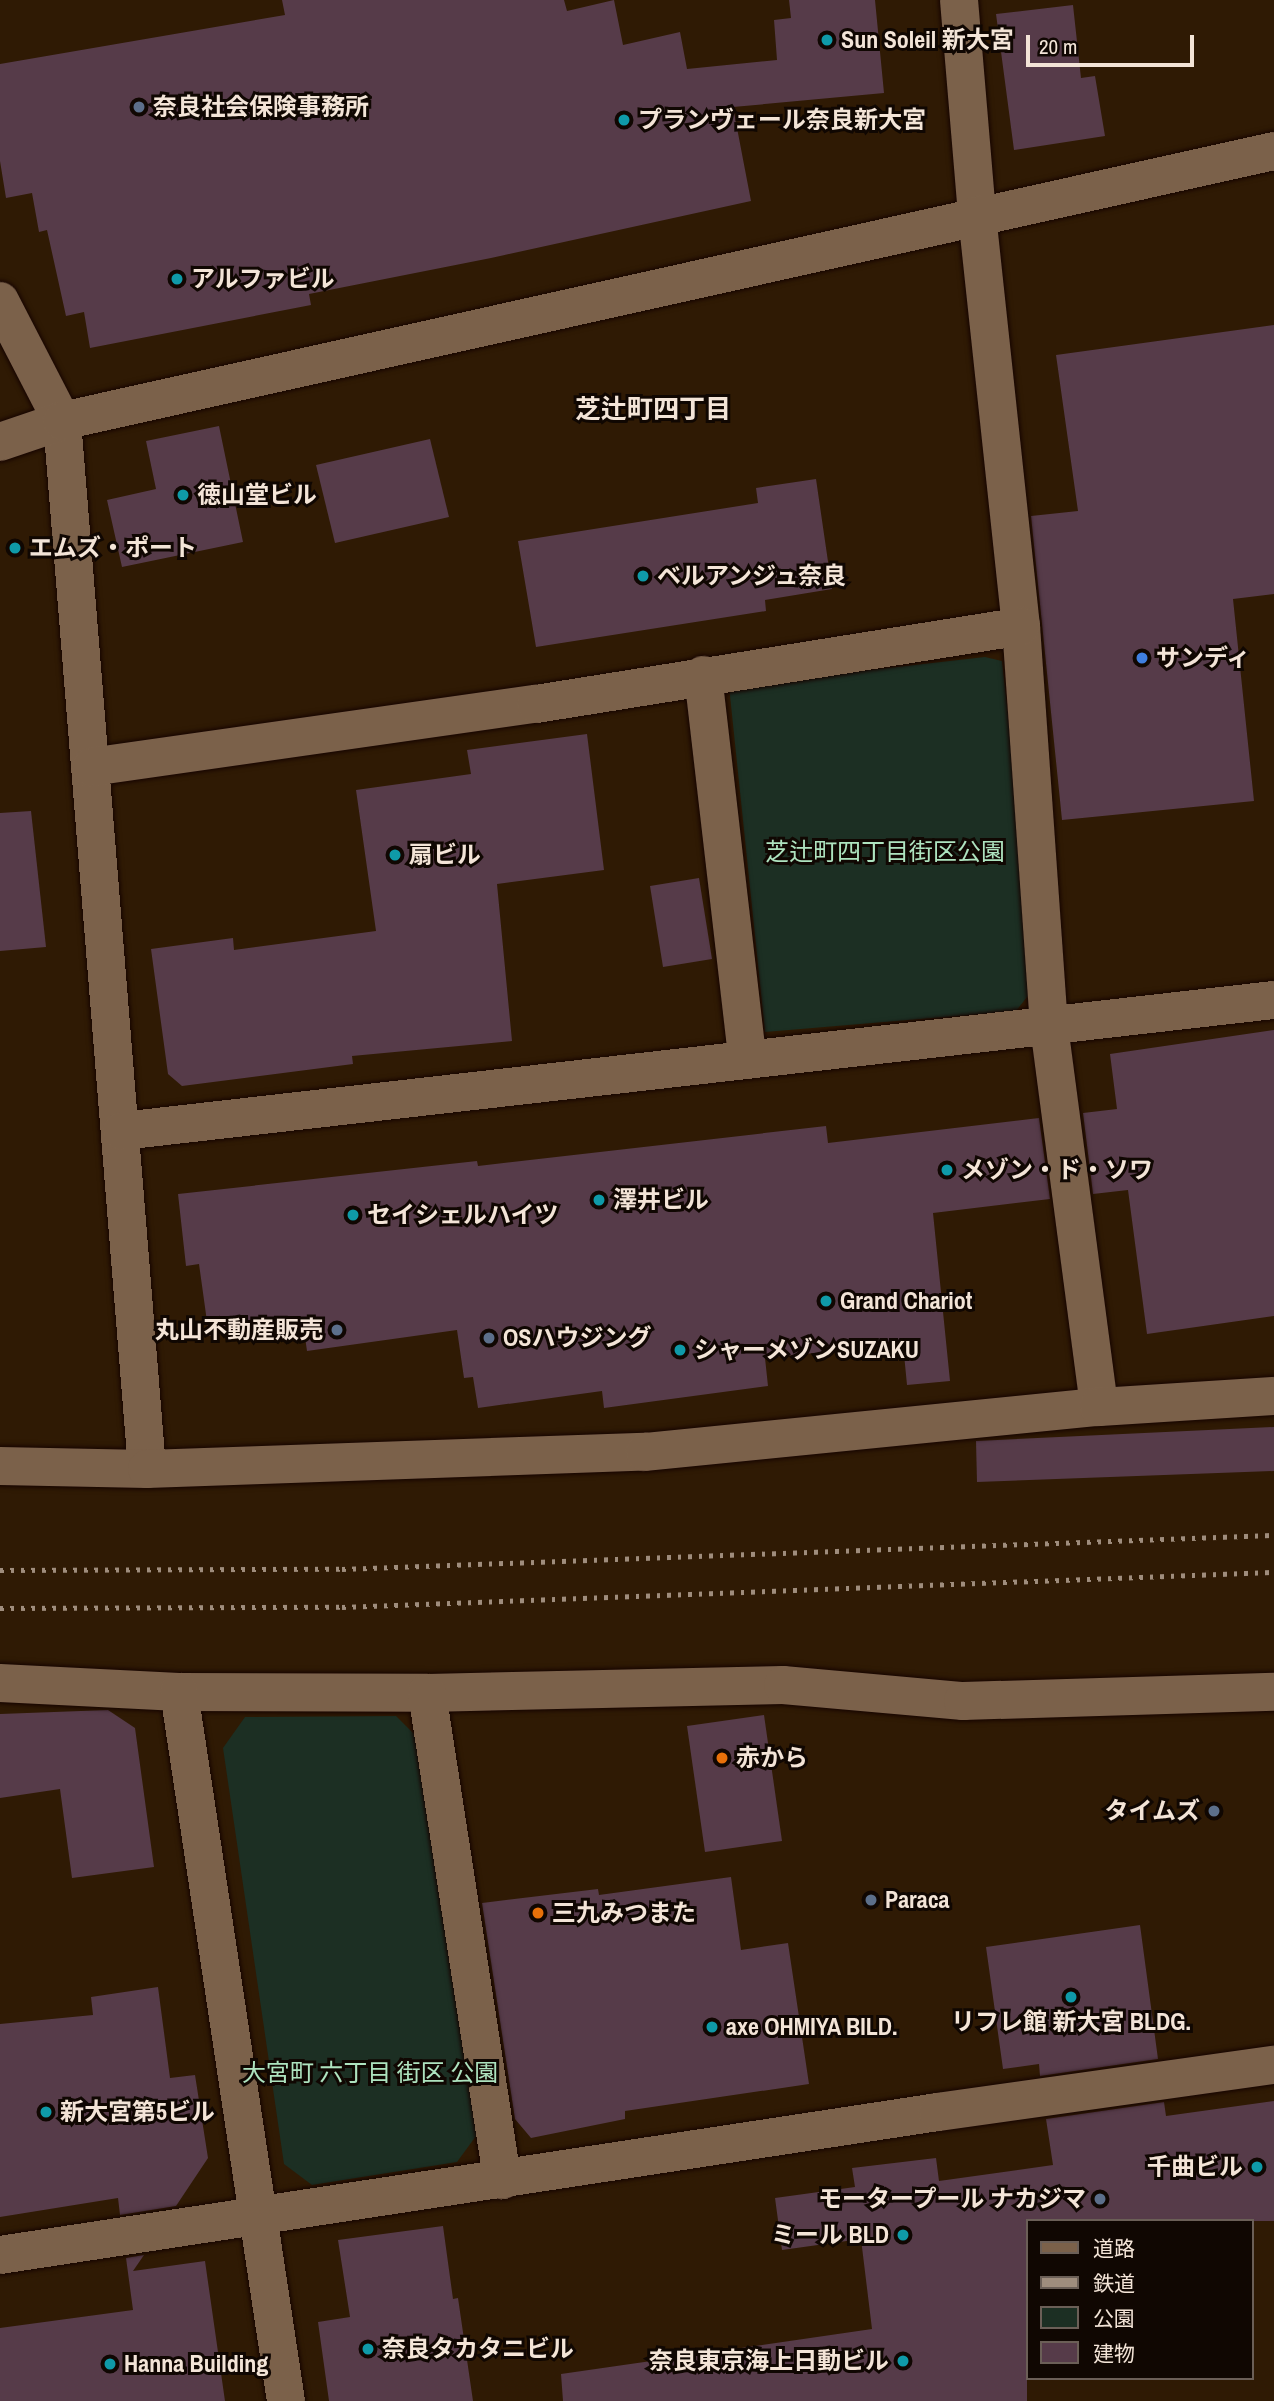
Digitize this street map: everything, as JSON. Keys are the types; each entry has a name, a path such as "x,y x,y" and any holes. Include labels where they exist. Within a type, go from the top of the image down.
{"street":[{"path":"959,0 976,215 1021,626 1049,1026 1100,1407"},
{"path":"0,442 62,421 976,215 1274,151"},
{"path":"0,301 62,421 147,1469"},
{"path":"91,767 536,704 703,675 1021,626"},
{"path":"703,675 747,1058"},
{"path":"121,1131 1274,1000"},
{"path":"0,1466 147,1469 645,1452 1100,1407 1274,1396"},
{"path":"0,1683 179,1692 427,1693 783,1685 963,1701 1274,1692"},
{"path":"179,1692 285,2401"},
{"path":"427,1693 502,2180"},
{"path":"0,2255 937,2112 1274,2065"}],"green space":[{"name":"芝辻町四丁目街区公園","path":"985,657 1002,661 1038,983 1016,1011 765,1032 729,686"},
{"name":"大宮町 六丁目 街区 公園","path":"396,1716 419,1739 479,2132 457,2162 312,2185 284,2164 223,1748 245,1717"}],"building":[{"path":"282,0 564,0 567,11 614,0 623,45 680,32 687,69 777,60 774,20 791,18 789,0 875,0 884,93 733,107 751,201 491,258 309,294 311,305 90,348 84,312 66,316 47,230 39,232 32,193 6,198 0,161 0,64 285,15"},
{"path":"1073,5 1081,78 1095,76 1105,136 1014,150 996,14"},
{"name":"サンディ","path":"1274,325 1274,594 1233,599 1254,801 1062,820 1031,516 1078,511 1056,355"},
{"name":"徳山堂ビル","path":"219,426 243,542 122,567 107,500 156,489 146,441"},
{"path":"430,439 449,517 335,543 316,465"},
{"name":"ベルアンジュ奈良","path":"816,479 832,589 765,600 766,611 536,647 518,541 758,503 756,488"},
{"path":"587,734 604,870 497,884 512,1041 352,1056 353,1064 182,1086 168,1074 151,949 233,938 234,950 376,931 356,790 471,774 467,750"},
{"path":"31,811 46,947 0,951 0,813"},
{"path":"699,878 712,959 663,967 650,886"},
{"path":"1274,1030 1274,1316 1147,1334 1128,1190 1093,1194 1083,1113 1117,1109 1110,1054"},
{"path":"1039,1118 1050,1199 933,1213 950,1381 907,1385 903,1344 765,1358 768,1386 604,1408 602,1391 478,1408 473,1377 464,1378 457,1330 307,1351 303,1323 209,1336 199,1264 186,1266 178,1194 477,1161 478,1166 826,1126 828,1143"},
{"path":"1274,1427 1274,1471 977,1482 976,1441"},
{"path":"108,1710 135,1728 154,1867 72,1878 60,1789 0,1798 0,1714"},
{"path":"764,1715 782,1841 705,1852 687,1726"},
{"path":"731,1877 741,1950 788,1943 809,2084 625,2111 625,2119 531,2138 515,2119 482,1903 598,1889 599,1895"},
{"name":"リフレ館 新大宮 BLDG.","path":"1140,1925 1158,2059 1040,2076 1039,2064 1003,2069 986,1947"},
{"path":"158,1987 170,2078 195,2075 208,2158 176,2206 120,2215 118,2198 0,2217 0,2024 93,2015 91,1997"},
{"path":"1274,2101 1274,2221 1026,2219 1027,2401 563,2401 561,2374 872,2329 861,2239 782,2250 775,2198 855,2187 852,2168 936,2158 939,2181 1053,2165 1046,2119 1164,2102 1166,2116"},
{"path":"443,2226 453,2299 458,2298 473,2401 329,2401 318,2322 350,2317 338,2240"},
{"name":"Hanna Building","path":"144,2255 133,2271 205,2261 225,2401 0,2401 0,2328 133,2310 126,2258"}],"railway":[{"path":"0,1570 342,1569 1274,1535"},
{"path":"0,1608 342,1607 1274,1572"}],"place":[{"name":"Sun Soleil 新大宮","path":"827,40"},
{"name":"奈良社会保険事務所","path":"139,107"},
{"name":"プランヴェール奈良新大宮","path":"624,120"},
{"name":"アルファビル","path":"177,279"},
{"name":"徳山堂ビル","path":"183,495"},
{"name":"エムズ・ポート","path":"15,548"},
{"name":"ベルアンジュ奈良","path":"643,576"},
{"name":"サンディ","path":"1142,658"},
{"name":"扇ビル","path":"395,855"},
{"name":"メゾン・ド・ソワ","path":"947,1170"},
{"name":"澤井ビル","path":"599,1200"},
{"name":"セイシェルハイツ","path":"353,1215"},
{"name":"Grand Chariot","path":"826,1301"},
{"name":"丸山不動産販売","path":"337,1330"},
{"name":"OSハウジング","path":"489,1338"},
{"name":"シャーメゾンSUZAKU","path":"680,1350"},
{"name":"赤から","path":"722,1758"},
{"name":"タイムズ","path":"1214,1811"},
{"name":"Paraca","path":"871,1900"},
{"name":"三九みつまた","path":"538,1913"},
{"name":"リフレ館 新大宮 BLDG.","path":"1071,1997"},
{"name":"axe OHMIYA BILD.","path":"712,2027"},
{"name":"新大宮第5ビル","path":"46,2112"},
{"name":"千曲ビル","path":"1257,2167"},
{"name":"モータープール ナカジマ","path":"1100,2199"},
{"name":"ミール BLD","path":"903,2235"},
{"name":"奈良タカタニビル","path":"368,2349"},
{"name":"奈良東京海上日動ビル","path":"903,2361"},
{"name":"Hanna Building","path":"110,2364"}],"district":[{"name":"芝辻町四丁目","path":"653,409"}]}
